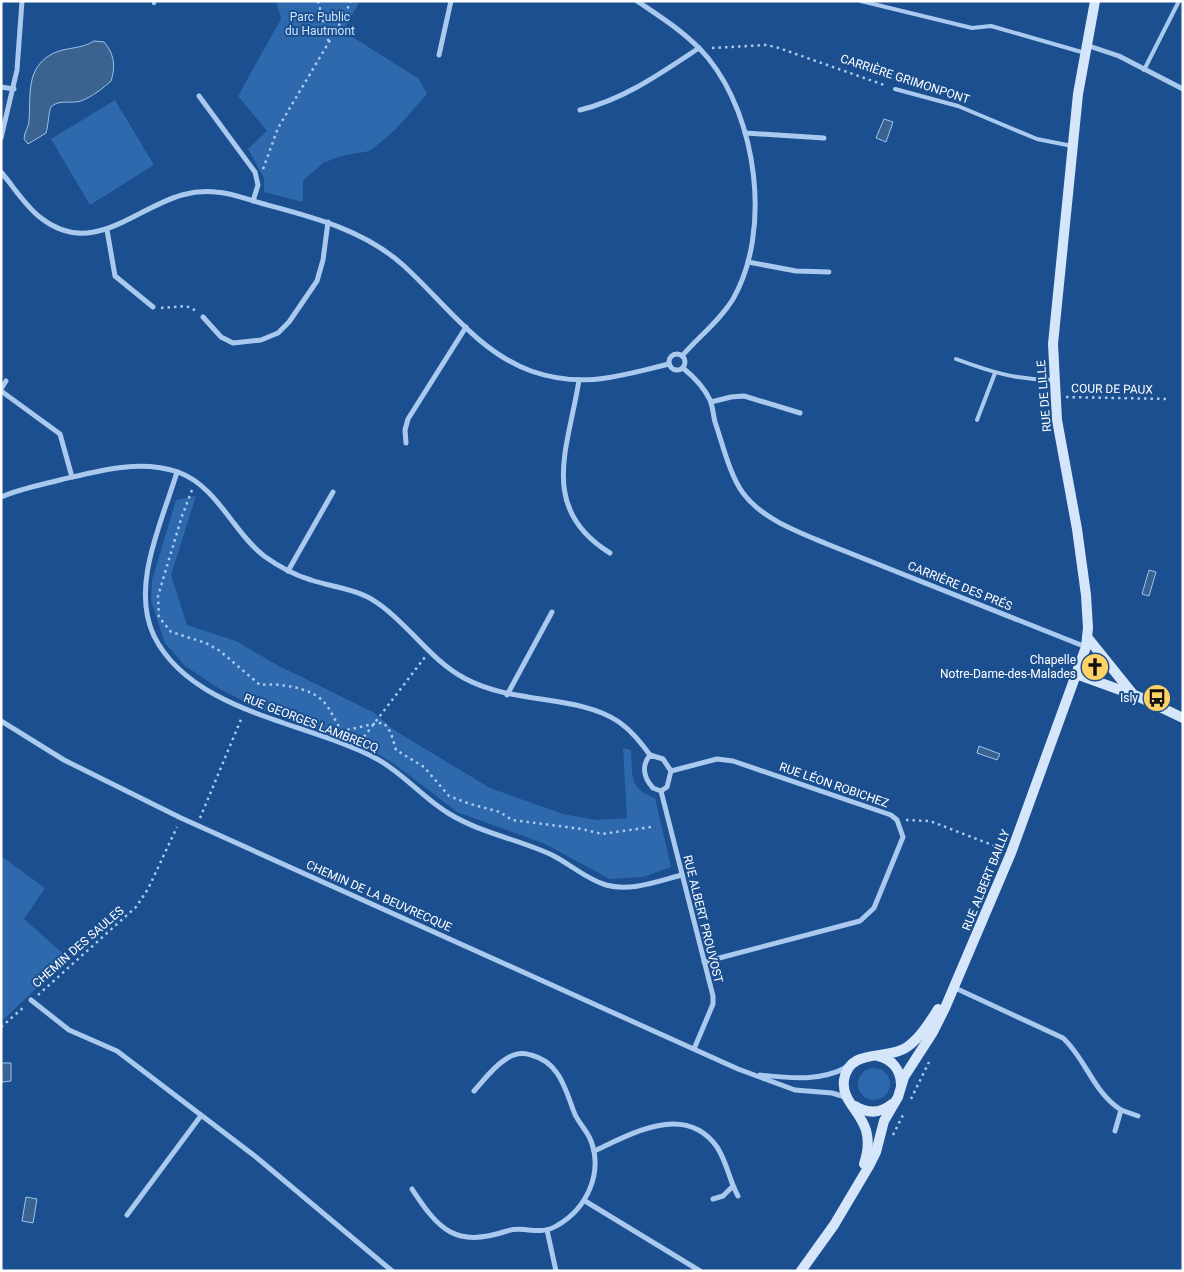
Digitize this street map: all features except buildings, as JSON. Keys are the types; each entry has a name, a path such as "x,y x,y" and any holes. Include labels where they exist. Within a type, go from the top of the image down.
{"main road":[{"name":"RUE DE LILLE","path":"1037,781 1086,642 1086,595 1082,560 1060,440 1055,399 1053,326 1072,146 1085,49 1095,1"},
{"path":"1086,642 1122,683 1137,696"},
{"path":"1076,674 1137,696 1183,718"},
{"name":"RUE ALBERT BAILLY","path":"952,987 995,892 1037,781"},
{"path":"874,1056 894,1053 908,1047 923,1032 952,987"},
{"path":"801,1271 837,1220 876,1152 884,1120 901,1088 907,1072 933,1032 952,987"},
{"path":"858,1184 869,1145 866,1129 844,1088 845,1078 854,1063 865,1056 882,1057 893,1064 900,1075 901,1088"},
{"path":"851,1102 864,1111 876,1112 893,1104"}],"street":[{"path":"1,138 14,89 19,59 22,1"},
{"path":"439,55 451,1"},
{"path":"637,1 674,26 699,48 725,84 745,133 752,166 754,189 753,231 748,262 738,288 727,307 682,356"},
{"path":"580,110 607,102 632,91 699,48"},
{"path":"1085,49 1118,56 1183,89"},
{"path":"1,87 14,89"},
{"path":"200,96 253,166 258,185 253,201"},
{"path":"745,133 824,138"},
{"path":"1,172 33,211 47,223 74,232 107,230 188,193 223,193 328,222 358,234 392,256 496,353 518,365 542,374 579,380 612,379 669,364"},
{"path":"203,317 221,337 233,343 261,340 278,333 289,322 316,281 323,260 328,222"},
{"path":"107,230 115,276 153,307"},
{"path":"748,262 796,271 829,272"},
{"path":"406,443 405,430 408,419 466,327"},
{"path":"669,364 671,357 679,354 682,356"},
{"path":"682,356 685,362 683,368"},
{"path":"669,364 674,370 683,368"},
{"path":"683,368 700,385 711,402 744,396 800,413"},
{"path":"579,380 563,454 565,496 576,522 593,542 610,553"},
{"path":"6,381 1,390 60,434 72,477"},
{"name":"CARRIÈRE DES PRÉS","path":"711,402 718,430 743,493 776,520 827,544 1086,642"},
{"path":"1,497 72,477 121,466 151,467 177,472 195,482 222,508 254,547 288,571 375,601 429,652 465,679 508,695 580,707 605,714 629,730 650,755 663,759 672,771 667,787 661,791 653,788 646,777 644,769 650,755"},
{"name":"RUE GEORGES LAMBRECQ","path":"177,472 147,570 144,590 148,619 160,646 179,667 215,694 246,709 354,749 382,762 441,809 464,823 551,854 598,882 619,887 635,887 682,875"},
{"path":"288,571 333,492"},
{"path":"508,695 552,612"},
{"name":"CHEMIN DE LA BEUVRECQUE","path":"1,721 64,760 181,818 694,1049 796,1090 832,1093 851,1102"},
{"name":"RUE LÉON ROBICHEZ","path":"672,771 717,759 728,760 891,815 897,820 903,837 869,915 860,921 704,962"},
{"name":"RUE ALBERT PROUVOST","path":"661,791 713,1004 694,1049"},
{"path":"952,987 1063,1038 1069,1044 1098,1089 1121,1110 1138,1116"},
{"path":"31,1000 69,1030 117,1051 200,1117 256,1157 392,1271"},
{"path":"412,1189 437,1222 458,1235 475,1239 512,1230 537,1232 548,1230 567,1219 585,1201 595,1167 594,1151 589,1135 577,1118 560,1076 550,1064 539,1057 522,1053 507,1058 474,1092"},
{"name":"CHEMIN DE LA BEUVRECQUE","path":"756,1075 803,1078 820,1076 841,1070 854,1063"},
{"path":"1115,1130 1121,1110"},
{"path":"127,1215 200,1117"},
{"path":"594,1151 654,1125 670,1123 685,1126 705,1136 716,1146 723,1158 738,1196"},
{"path":"713,1199 723,1196 733,1186"},
{"path":"585,1201 700,1271"},
{"path":"548,1230 556,1271"}],"lane":[{"path":"861,1 972,28 991,26 1085,49"},
{"path":"1144,70 1179,1"},
{"name":"CARRIÈRE GRIMONPONT","path":"896,89 958,106 1037,139 1072,146"},
{"path":"956,359 995,373 1025,380 1054,380"},
{"path":"977,420 995,373"}],"path":[{"path":"258,185 278,128 329,43 351,1"},
{"path":"318,2 329,43"},
{"name":"CARRIÈRE GRIMONPONT","path":"699,48 766,45 776,47 896,89"},
{"path":"153,307 163,309 186,306 196,310 203,317"},
{"name":"COUR DE PAUX","path":"1055,399 1068,396 1168,399"},
{"path":"195,482 182,516 158,596 159,618 171,632 206,643 220,651 260,685 276,683 317,696 326,704 341,730 353,730 374,723 384,723 391,733 396,750 424,767 449,796 500,812 512,820 582,829 602,834 651,827"},
{"path":"354,749 429,652"},
{"path":"197,825 246,709"},
{"name":"CHEMIN DES SAULES","path":"1,1027 136,907 148,889 181,818"},
{"path":"897,820 930,821 991,845"},
{"path":"909,1102 933,1054"},
{"path":"890,1142 906,1110"}],"green space":[{"name":"Parc Public du Hautmont","path":"276,1 360,1 343,31 419,79 427,94 396,129 370,151 341,156 323,163 303,181 303,202 264,192 264,178 248,149 267,131 238,96 281,19"},
{"path":"115,100 154,165 90,205 51,139"},
{"path":"196,496 171,575 187,625 236,641 279,666 373,712 394,730 490,788 563,814 597,820 627,818 623,748 631,750 632,774 636,785 640,790 655,798 671,867 643,877 610,879 545,844 457,812 393,763 366,747 255,707 220,689 185,666 165,643 151,601 152,580 176,500"},
{"path":"1,856 45,888 24,919 68,958 1,1022"},
{"path":"874,1068 886,1072 890,1084 886,1096 874,1100 862,1096 858,1084 862,1072"}],"shaded area":[{"path":"94,41 104,42 112,55 114,65 111,81 81,101 61,102 51,107 46,133 28,144 24,136 29,123 31,82 38,66 54,53"},
{"path":"884,119 893,122 886,142 876,138"},
{"path":"1149,570 1156,572 1149,596 1142,594"},
{"path":"979,746 1000,754 997,760 977,753"},
{"path":"1,1063 11,1063 11,1081 2,1082"},
{"path":"26,1197 37,1199 33,1223 22,1221"}],"place":[{"name":"Chapelle Notre-Dame-des-Malades","path":"1095,667"},
{"name":"Isly","path":"1157,698"}]}
